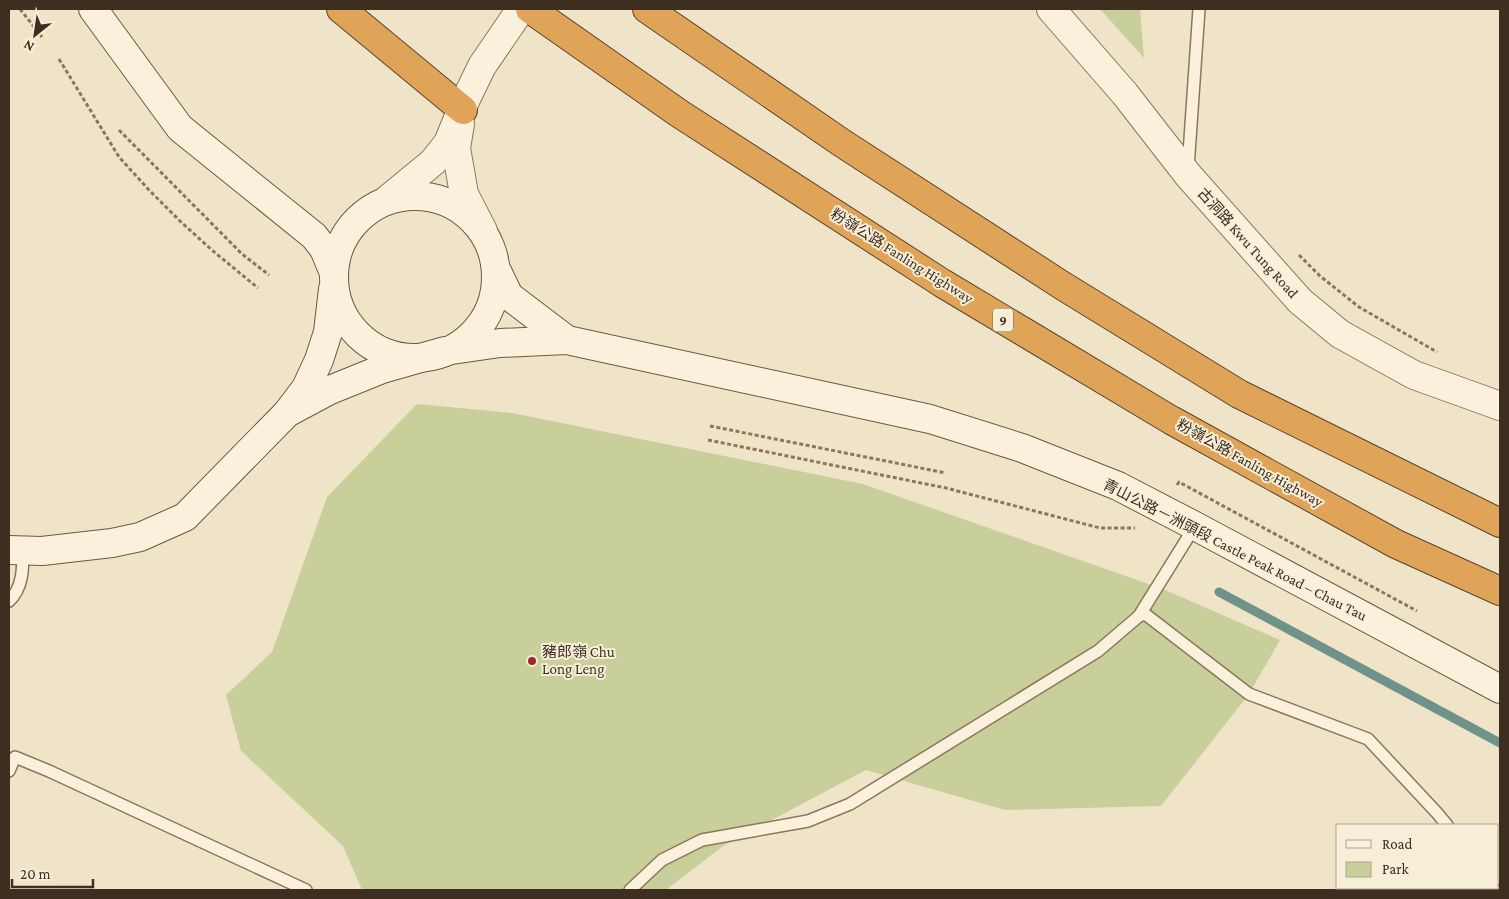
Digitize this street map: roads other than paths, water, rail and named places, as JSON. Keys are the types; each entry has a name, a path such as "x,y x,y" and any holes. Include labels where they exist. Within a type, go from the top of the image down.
{"highway":[{"path":"341,9 463,110"},
{"name":"粉嶺公路 Fanling Highway","path":"530,9 680,114 942,283 1171,420 1387,539 1500,591"},
{"path":"648,9 842,143 1063,286 1239,394 1500,523"}],"main road":[{"path":"93,9 180,128 314,236 324,248 334,278 340,309 354,331 375,348 401,357 428,357 454,349 476,332 491,309 497,283 495,255 464,194 456,148 466,99 482,66 521,9"},
{"name":"古洞路 Kwu Tung Road","path":"1051,9 1125,94 1188,175 1300,301 1340,334 1414,375 1500,406"},
{"path":"266,198 296,217 324,223 340,223 388,199 433,162 448,143 463,110"},
{"path":"388,199 414,195 440,198 464,211 483,231"},
{"path":"16,550 42,551 112,543 140,537 185,517 287,413 306,388 319,360 328,332 336,256 346,232 364,212"},
{"path":"496,268 509,296 567,340"},
{"path":"287,413 330,390 382,369 454,349 500,343 567,340"},
{"name":"青山公路－洲頭段 Castle Peak Road – Chau Tau","path":"567,340 905,413 1022,448 1118,486 1500,689"}],"lane":[{"path":"1188,175 1198,9"},
{"path":"630,890 662,860 702,840 808,821 850,804 1098,651 1139,616 1196,526"},
{"path":"9,601 16,595 23,571 16,550"},
{"path":"1139,616 1145,614 1249,694 1368,739 1446,824"},
{"path":"9,771 12,756 306,890"}],"waterway":[{"path":"1219,592 1500,743"}],"place":[{"name":"豬郎嶺 Chu Long Leng","path":"532,661"}]}
